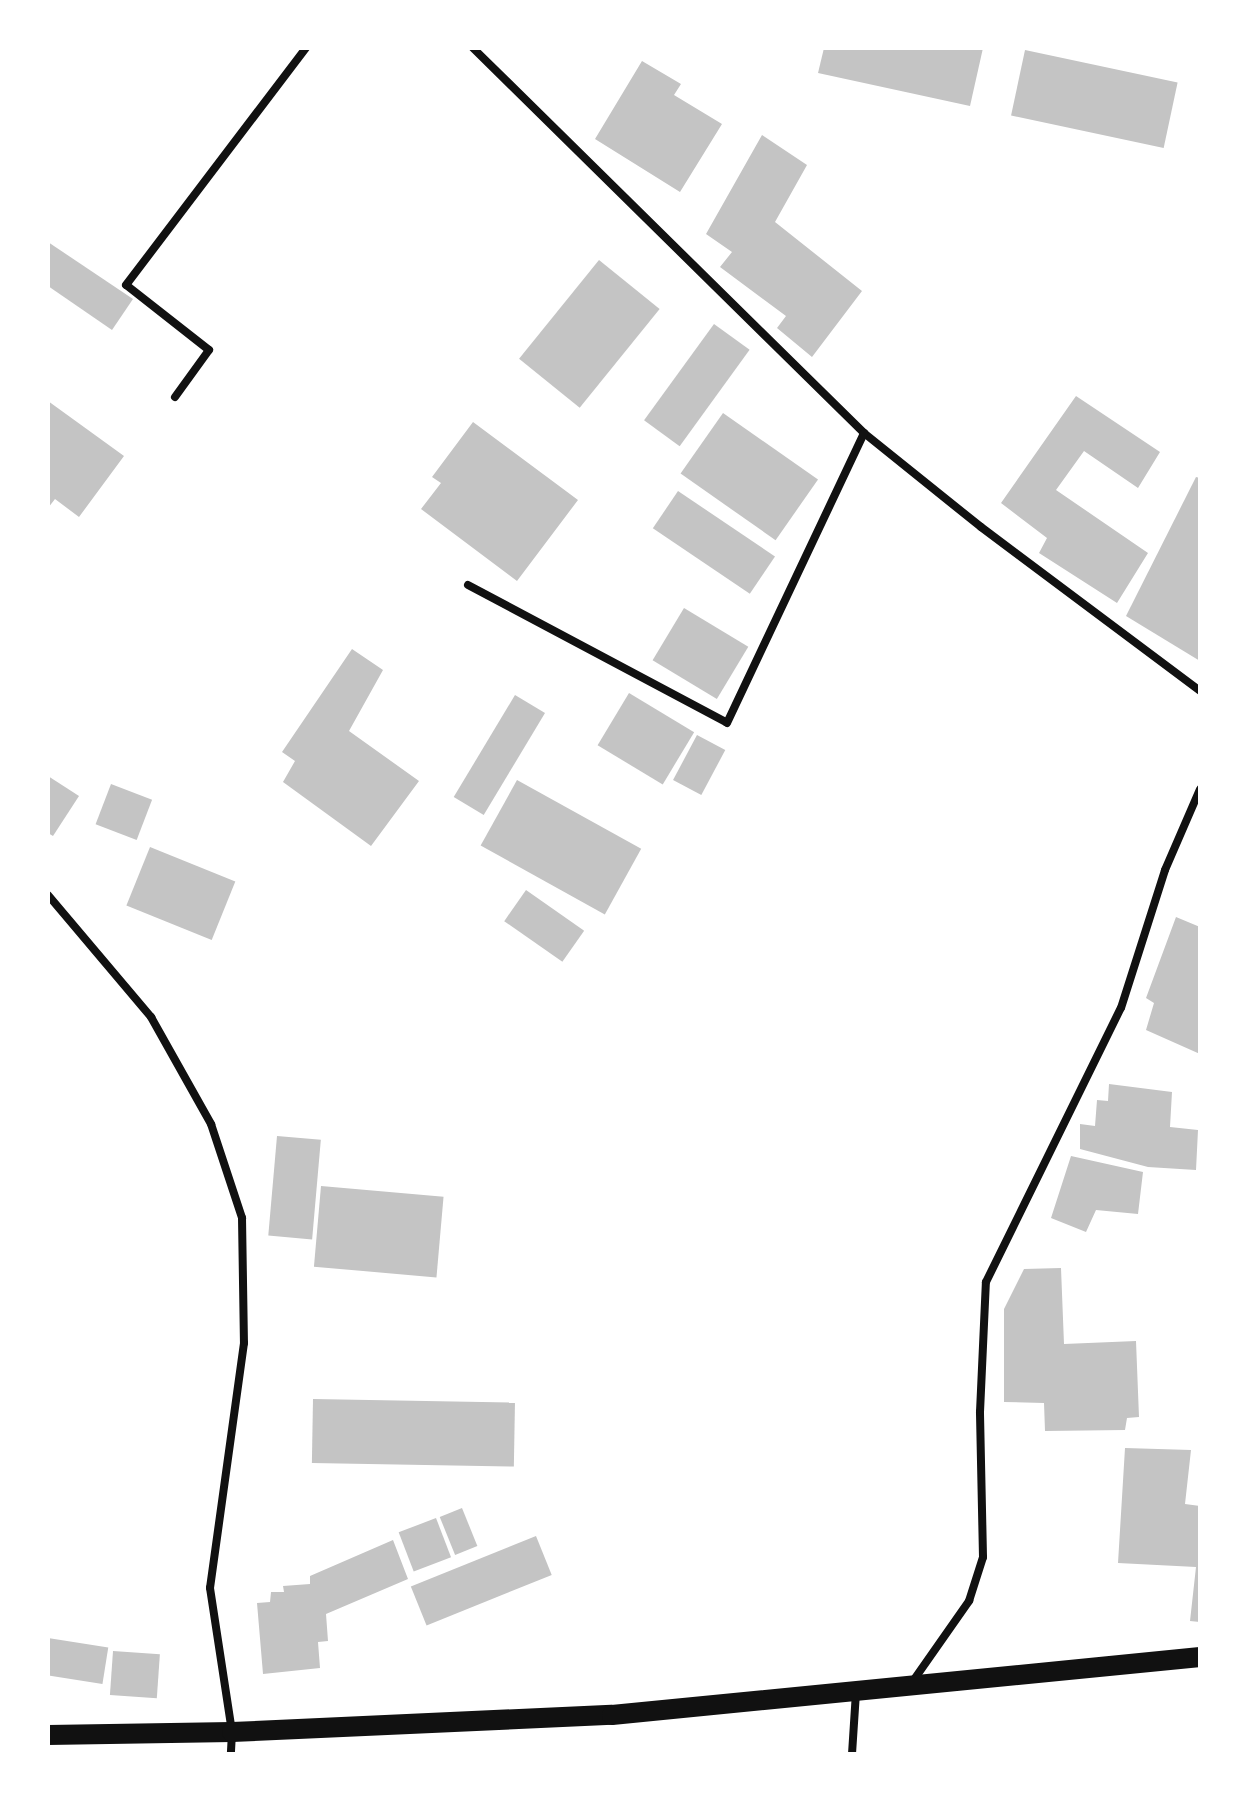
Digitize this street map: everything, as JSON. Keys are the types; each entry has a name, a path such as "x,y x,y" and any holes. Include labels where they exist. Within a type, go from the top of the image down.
{"main road":[{"path":"48,1735 232,1732 612,1715 1200,1657"}],"street":[{"path":"175,397 209,350 126,285 306,48"},
{"path":"473,48 864,433 981,527 1200,691"},
{"path":"468,585 727,723 864,433"},
{"path":"910,1685 969,1601 983,1557 980,1412 986,1282 1121,1008 1165,870 1200,789"},
{"path":"48,895 151,1017 211,1124 242,1218 244,1343 210,1588 232,1732 231,1754"},
{"path":"852,1754 856,1691"}],"building":[{"path":"824,48 983,48 970,106 818,73"},
{"path":"1025,50 1178,82 1164,148 1011,116"},
{"path":"642,61 681,84 674,95 722,124 680,192 595,139"},
{"path":"762,135 807,165 775,222 862,291 812,357 777,328 786,316 720,267 732,252 706,234"},
{"path":"48,242 133,299 112,330 48,286"},
{"path":"599,260 660,309 580,408 519,359"},
{"path":"714,324 750,350 680,446 644,420"},
{"path":"1076,396 1160,452 1138,488 1084,451 1056,490 1148,553 1117,603 1039,553 1047,538 1001,503"},
{"path":"48,401 124,456 79,517 55,499 48,508"},
{"path":"723,413 818,480 776,540 681,474"},
{"path":"473,422 578,500 517,581 421,509 441,483 432,477"},
{"path":"1196,477 1200,478 1200,661 1126,616"},
{"path":"678,491 775,556 750,594 653,528"},
{"path":"684,608 748,647 717,699 653,660"},
{"path":"352,649 383,670 349,731 419,781 371,846 283,782 295,761 282,752"},
{"path":"629,693 694,732 663,784 598,745"},
{"path":"515,695 545,713 484,815 454,797"},
{"path":"697,735 725,750 701,795 673,780"},
{"path":"48,776 79,796 53,836 48,833"},
{"path":"517,780 641,849 605,914 481,846"},
{"path":"111,784 152,800 137,840 96,824"},
{"path":"150,847 235,881 212,940 126,905"},
{"path":"526,890 584,931 562,962 504,921"},
{"path":"1176,917 1200,927 1200,1054 1146,1030 1154,1003 1146,998"},
{"path":"1109,1084 1172,1092 1170,1127 1198,1130 1196,1170 1148,1167 1080,1149 1080,1124 1095,1126 1097,1100 1108,1101"},
{"path":"277,1136 321,1140 312,1239 268,1236"},
{"path":"1071,1156 1143,1172 1138,1214 1096,1210 1086,1232 1051,1218"},
{"path":"321,1186 444,1197 436,1277 314,1267"},
{"path":"1061,1268 1064,1344 1136,1341 1139,1417 1127,1418 1125,1430 1045,1431 1044,1403 1004,1402 1004,1309 1024,1269"},
{"path":"313,1399 515,1403 514,1467 312,1463"},
{"path":"1125,1448 1191,1450 1185,1504 1200,1506 1200,1622 1190,1621 1196,1567 1118,1563"},
{"path":"462,1508 477,1546 455,1555 440,1517"},
{"path":"436,1518 451,1557 414,1572 399,1532"},
{"path":"536,1536 552,1575 427,1626 411,1587"},
{"path":"393,1540 408,1579 326,1614 328,1641 318,1642 320,1668 263,1674 257,1603 270,1602 271,1592 284,1592 283,1586 310,1584 310,1576"},
{"path":"48,1638 108,1648 102,1684 48,1675"},
{"path":"113,1651 160,1654 157,1698 110,1695"}]}
